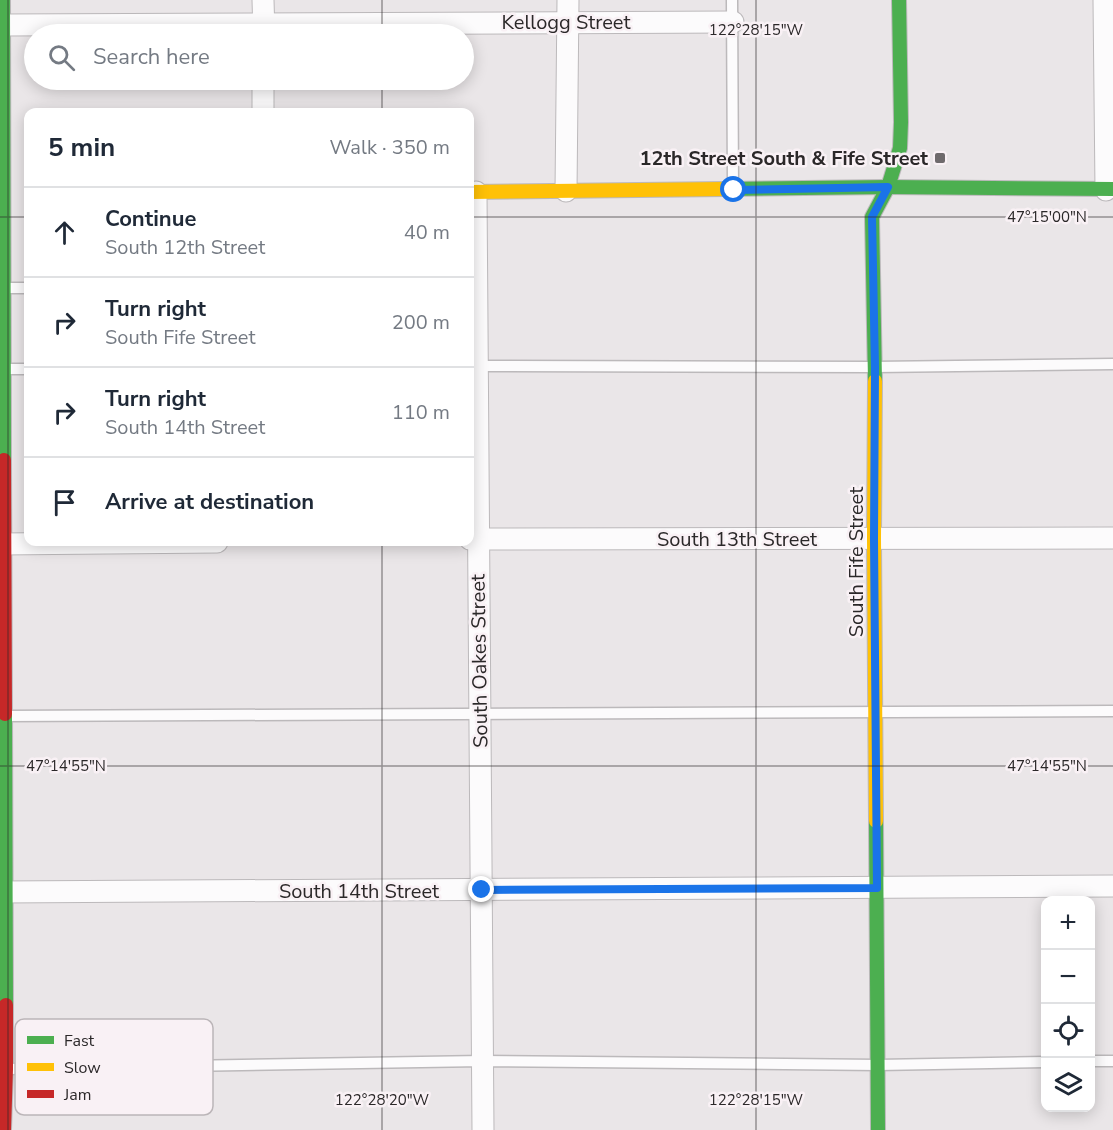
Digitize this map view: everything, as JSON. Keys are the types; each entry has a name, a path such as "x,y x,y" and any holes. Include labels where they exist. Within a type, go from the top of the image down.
{"street":[{"path":"3,0 4,1130"},
{"path":"264,0 264,24"},
{"path":"566,191 568,0"},
{"name":"South Fife Street","path":"878,1130 875,367 872,217 888,187 900,148 899,0"},
{"path":"474,192 888,187 1110,189 1104,0"},
{"name":"Kellogg Street","path":"474,24 733,22"},
{"name":"Kellogg Street","path":"3,26 24,26"},
{"path":"263,90 263,108"},
{"path":"2,194 20,194"},
{"name":"South 13th Street","path":"474,539 1113,538"},
{"name":"South Oakes Street","path":"474,539 480,714 483,1130"},
{"path":"2,544 24,544"},
{"name":"South 14th Street","path":"2,892 1113,886"}],"lane":[{"path":"732,0 734,190"},
{"path":"4,288 24,288"},
{"path":"474,366 875,367 1113,364"},
{"path":"2,369 24,369"},
{"path":"2,716 1113,711"},
{"path":"213,1065 482,1061 878,1065 1041,1062"},
{"path":"1095,1061 1113,1061"}],"traffic: fast":[{"path":"3,0 4,460"},
{"path":"875,381 872,217 888,187 900,148 899,0"},
{"path":"725,189 888,187 1113,189"},
{"path":"5,714 6,1005"},
{"path":"876,821 878,1130"}],"traffic: slow":[{"path":"474,192 725,189"},
{"path":"875,381 876,821"}],"traffic: jam":[{"path":"4,460 5,714"},
{"path":"4,1130 6,1005"}],"place":[{"name":"12th Street South & Fife Street","path":"940,158"}],"route":[{"path":"482,890 877,888 875,367 872,217 888,187 734,190"}]}
